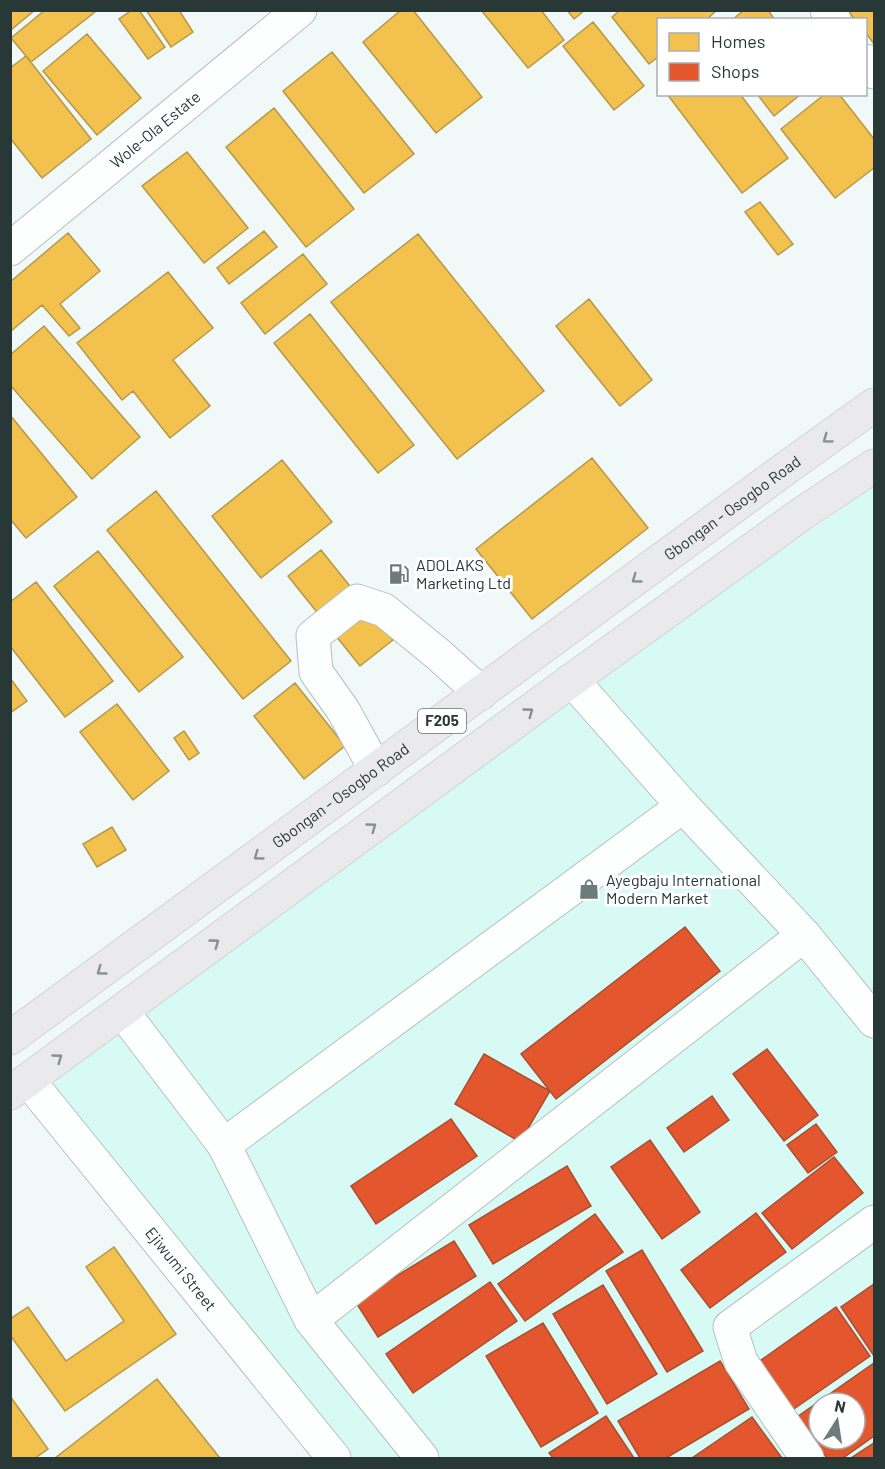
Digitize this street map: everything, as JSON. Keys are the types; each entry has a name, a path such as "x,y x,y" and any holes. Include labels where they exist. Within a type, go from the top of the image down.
{"main road":[{"name":"Gbongan - Osogbo Road","path":"10,1038 874,405"},
{"name":"F205","path":"19,1087 572,680 803,513 874,466"}],"street":[{"name":"Wole-Ola Estate","path":"10,249 300,10"},
{"path":"376,770 343,710 316,672 313,636 357,601 384,610 481,693"},
{"path":"572,680 682,806 804,935 874,1021"},
{"path":"224,1145 682,806"},
{"path":"310,1320 804,935"},
{"path":"122,1011 224,1145 310,1320 422,1458"},
{"name":"Ejiwumi Street","path":"19,1087 325,1455"},
{"path":"807,1458 741,1362 730,1327 874,1222"}],"shaded area":[{"name":"Ayegbaju International Modern Market","path":"874,487 874,1458 349,1458 47,1077 562,701"}],"building: Homes":[{"path":"10,10 35,10 12,29 10,28"},
{"path":"45,10 94,10 95,12 31,62 11,38"},
{"path":"132,10 139,10 165,47 148,59 119,19"},
{"path":"146,10 179,10 193,32 171,47"},
{"path":"401,10 413,10 482,97 436,133 363,42"},
{"path":"481,10 541,10 564,40 528,68"},
{"path":"567,10 585,10 574,19"},
{"path":"620,10 717,10 708,18 657,18 657,58 649,64 612,17"},
{"path":"744,10 768,10 774,18 734,18"},
{"path":"848,10 874,10 874,44 867,34 867,18 854,18"},
{"path":"593,22 644,86 614,110 563,46"},
{"path":"87,34 141,98 97,135 43,71"},
{"path":"332,52 414,154 364,193 283,91"},
{"path":"26,56 91,139 42,178 10,138 10,68"},
{"path":"669,96 742,96 788,158 742,193"},
{"path":"759,96 799,96 774,116"},
{"path":"822,96 841,96 874,139 874,168 835,198 781,129"},
{"path":"274,108 354,209 306,247 226,147"},
{"path":"187,152 248,228 204,263 142,186"},
{"path":"760,202 793,244 778,255 745,212"},
{"path":"264,231 277,247 229,284 217,268"},
{"path":"68,233 100,271 60,304 80,328 69,336 42,305 10,332 10,282"},
{"path":"418,234 544,391 457,459 331,302"},
{"path":"303,254 327,284 265,334 241,303"},
{"path":"168,272 213,328 173,360 210,406 170,438 133,391 122,400 77,343"},
{"path":"589,299 652,380 620,406 556,326"},
{"path":"310,314 414,445 378,473 274,343"},
{"path":"44,326 140,437 92,479 10,385 10,355"},
{"path":"10,415 77,497 26,538 10,519"},
{"path":"592,458 648,528 532,619 476,549"},
{"path":"282,460 332,522 261,578 212,516"},
{"path":"156,491 291,661 243,699 107,530"},
{"path":"321,550 393,640 360,666 288,576"},
{"path":"98,551 183,657 139,692 54,586"},
{"path":"36,582 113,681 65,717 10,646 10,602"},
{"path":"10,678 27,701 10,713"},
{"path":"295,683 345,746 304,779 254,716"},
{"path":"117,704 169,771 133,800 80,732"},
{"path":"184,731 199,753 189,760 174,738"},
{"path":"112,827 126,850 97,867 83,844"},
{"path":"114,1247 176,1334 65,1411 10,1335 10,1319 28,1307 66,1361 124,1321 86,1267"},
{"path":"157,1379 220,1458 55,1458"},
{"path":"10,1396 48,1449 35,1458 10,1458"}],"building: Shops":[{"path":"685,927 720,971 556,1099 521,1054"},
{"path":"767,1049 818,1115 784,1141 733,1074"},
{"path":"484,1054 550,1091 520,1142 455,1104"},
{"path":"712,1096 729,1120 684,1152 667,1128"},
{"path":"451,1119 477,1156 376,1224 351,1186"},
{"path":"816,1124 837,1152 808,1173 787,1145"},
{"path":"650,1140 700,1212 662,1239 611,1167"},
{"path":"834,1157 863,1193 792,1249 762,1213"},
{"path":"567,1166 591,1206 493,1264 469,1225"},
{"path":"756,1213 786,1252 710,1308 681,1270"},
{"path":"595,1214 623,1252 525,1321 498,1284"},
{"path":"454,1241 476,1276 378,1337 355,1301"},
{"path":"642,1250 703,1351 667,1372 606,1271"},
{"path":"490,1282 517,1321 413,1393 386,1354"},
{"path":"874,1284 874,1356 841,1307"},
{"path":"603,1285 657,1374 607,1404 553,1314"},
{"path":"836,1307 870,1356 820,1391 807,1391 807,1400 788,1413 754,1365"},
{"path":"543,1323 598,1413 541,1447 486,1356"},
{"path":"720,1361 749,1409 666,1458 640,1458 618,1421"},
{"path":"874,1363 874,1436 867,1441 867,1391 834,1391"},
{"path":"807,1410 807,1431 797,1417"},
{"path":"606,1416 634,1458 553,1458 549,1453"},
{"path":"752,1417 782,1458 692,1458"},
{"path":"874,1443 874,1458 851,1458 862,1451 867,1451 867,1448"},
{"path":"822,1451 853,1451 843,1458 827,1458"}],"place":[{"name":"ADOLAKS Marketing Ltd","path":"399,574"},
{"name":"Ayegbaju International Modern Market","path":"589,889"}]}
